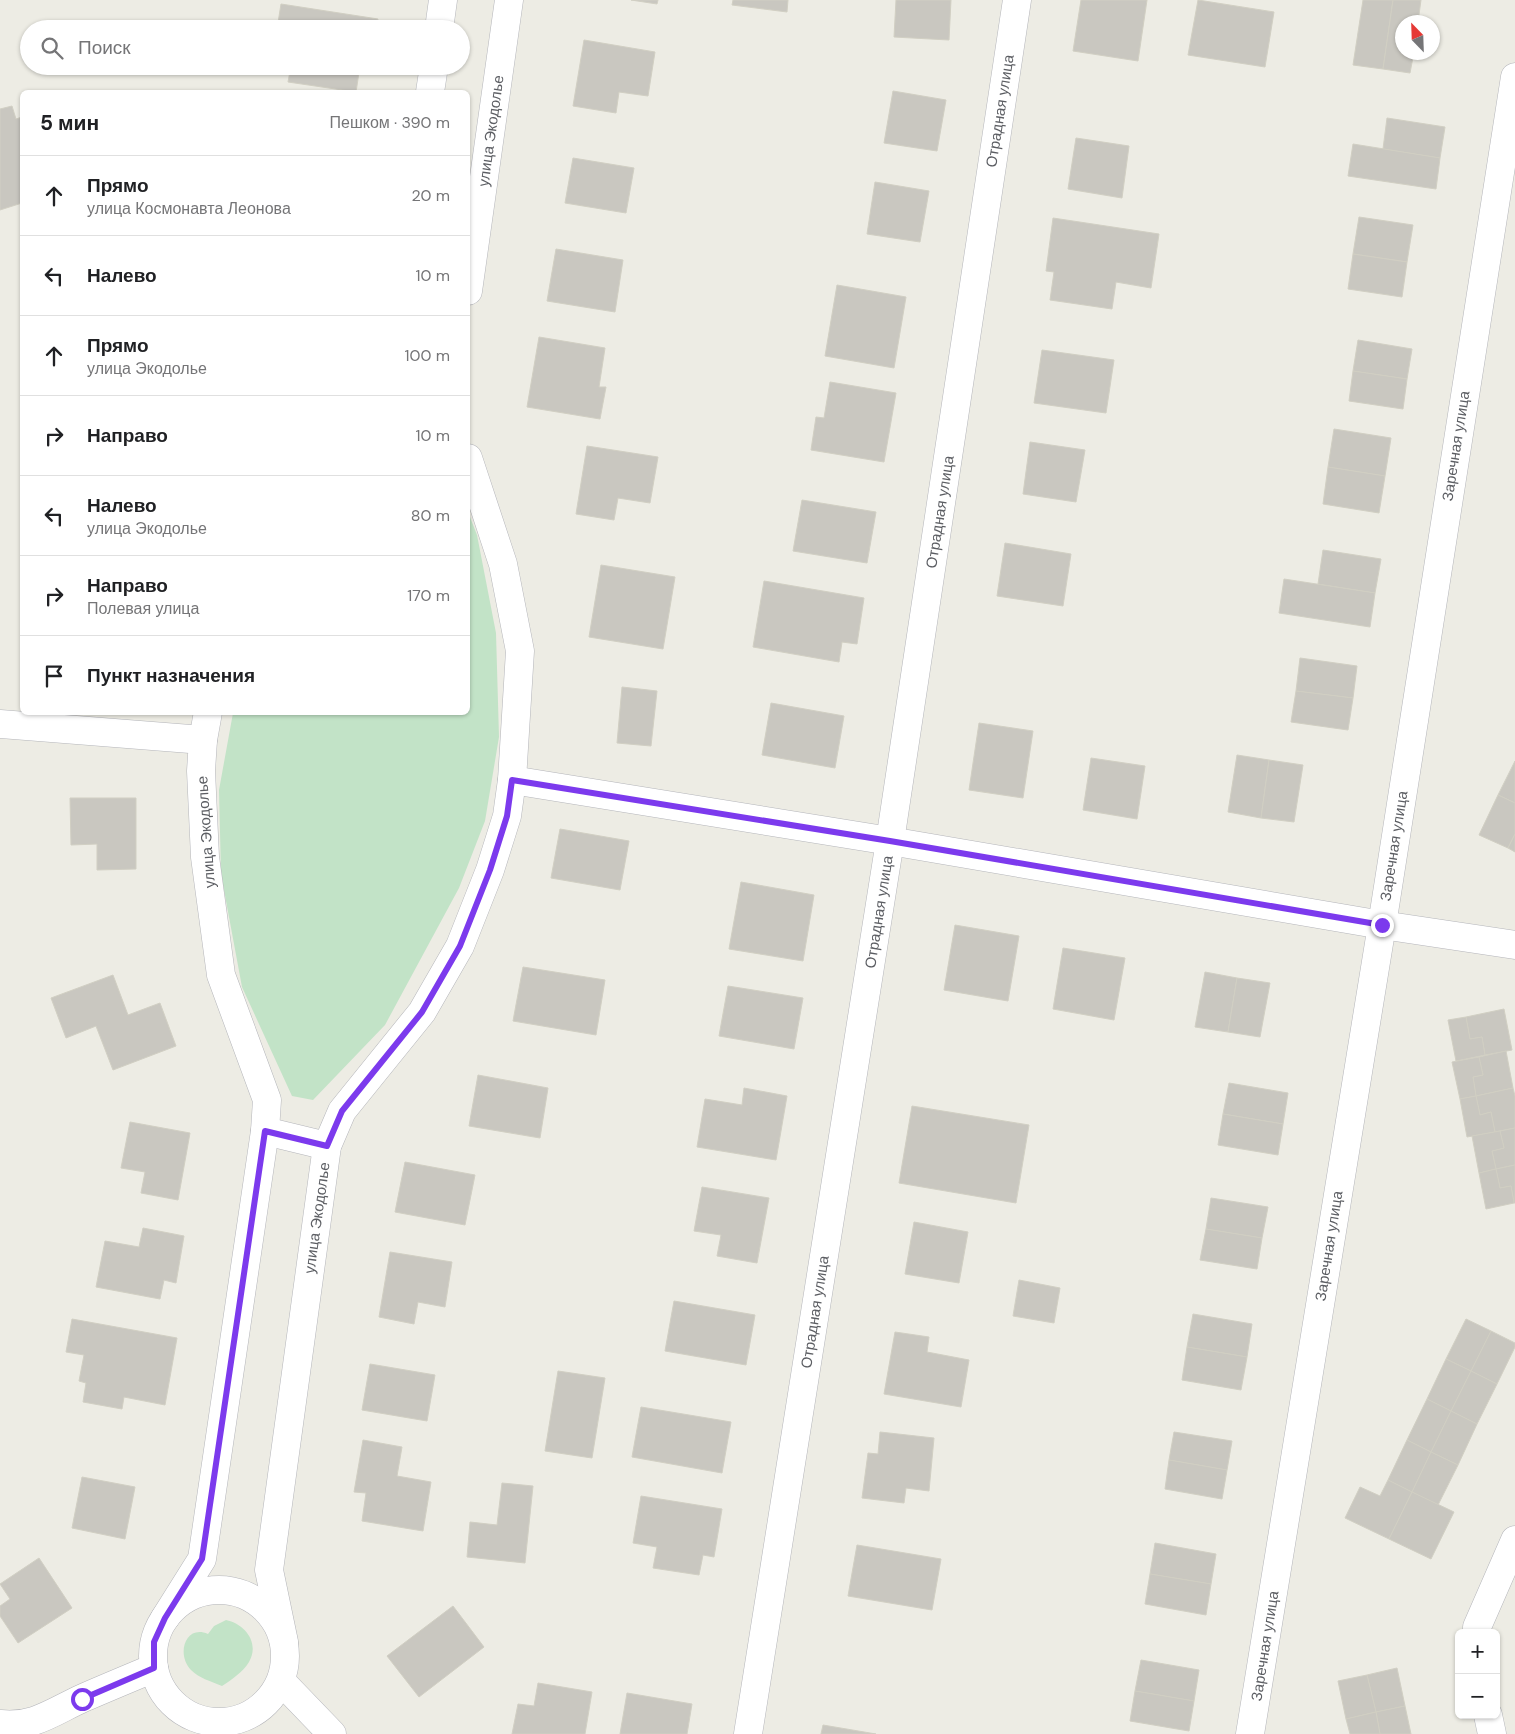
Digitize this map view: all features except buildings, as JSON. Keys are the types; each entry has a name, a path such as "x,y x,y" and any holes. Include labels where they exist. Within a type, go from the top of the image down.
{"street":[{"path":"440,20 443,0"},
{"name":"улица Экодолье","path":"470,277 510,0"},
{"name":"Отрадная улица","path":"748,1734 890,841 1017,0"},
{"path":"430,90 433,75"},
{"name":"Заречная улица","path":"1250,1734 1382,925 1515,77"},
{"name":"улица Экодолье","path":"284,1642 269,1570 327,1146 342,1111 422,1012 460,946 490,870 507,816 512,780 520,651 503,564 470,464"},
{"name":"улица Экодолье","path":"165,1618 202,1559 265,1131 267,1100 221,975 205,857 201,771 203,740 207,715"},
{"path":"0,724 203,740"},
{"path":"512,780 890,841 1515,946"},
{"path":"265,1131 327,1146"},
{"path":"1477,1629 1515,1540"},
{"path":"206,1591 232,1591 255,1600 274,1618 284,1642 285,1661 281,1681 269,1700 250,1714 228,1722 204,1727 182,1711 163,1692 154,1668 154,1642 165,1618 183,1601 206,1591"},
{"path":"0,1724 11,1726 46,1718 82,1699 154,1668"},
{"path":"281,1681 332,1734"},
{"path":"1489,1719 1492,1734"}],"green space":[{"path":"470,517 477,535 496,633 499,737 485,821 459,888 385,1025 313,1100 292,1096 242,987 221,874 219,790 233,715 470,715"},
{"path":"226,1620 245,1630 252,1641 253,1648 252,1655 246,1666 222,1686 194,1673 186,1664 184,1649 185,1643 194,1633 208,1634 214,1626"}],"route":[{"path":"82,1699 154,1668 154,1642 165,1618 202,1559 265,1131 327,1146 342,1111 422,1012 460,946 490,870 507,816 512,780 890,841 1382,925"}]}
